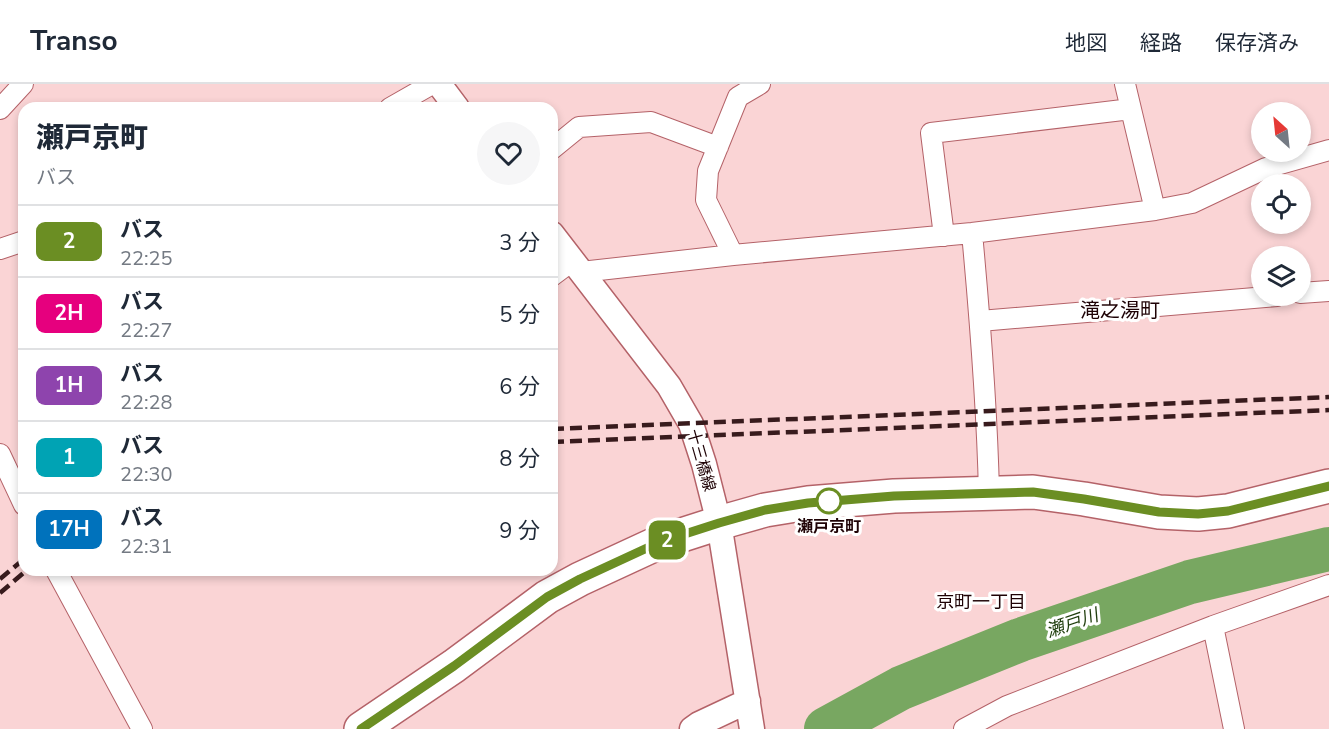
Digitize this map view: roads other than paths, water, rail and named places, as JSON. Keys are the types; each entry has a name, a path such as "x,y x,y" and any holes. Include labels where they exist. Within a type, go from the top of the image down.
{"highway":[{"path":"361,729 454,666 547,597 580,579 660,542 765,510 808,503 894,496 1033,492 1159,512 1198,514 1228,511 1329,486"}],"street":[{"path":"0,109 23,84"},
{"path":"400,102 432,84"},
{"path":"439,84 452,102"},
{"path":"733,255 706,200 708,171 738,97 760,84"},
{"path":"1125,84 1155,210"},
{"path":"944,236 932,133 1131,109"},
{"path":"558,144 579,127 651,122 718,147"},
{"path":"558,274 577,266 944,236 1155,210 1192,202 1266,168 1329,150"},
{"path":"972,233 987,424 989,493"},
{"name":"十三橋線","path":"558,242 669,386 691,424 719,523 750,718"},
{"path":"0,249 18,243"},
{"path":"1311,293 1329,291"},
{"path":"980,321 1251,298"},
{"path":"0,454 18,492"},
{"path":"59,576 142,729"},
{"path":"964,729 1007,706 1213,626 1329,585"},
{"path":"1213,626 1234,729"},
{"path":"692,729 699,724 750,718"}],"waterway":[{"name":"瀬戸川","path":"826,729 901,688 1020,640 1190,582 1329,549"}],"railway":[{"path":"558,429 1329,397"},
{"path":"558,442 1329,410"},
{"path":"0,579 18,564"},
{"path":"0,593 20,576"}],"place":[{"name":"瀬戸京町","path":"829,501"}],"district":[{"name":"滝之湯町","path":"1120,310"},
{"name":"京町一丁目","path":"981,602"}]}
